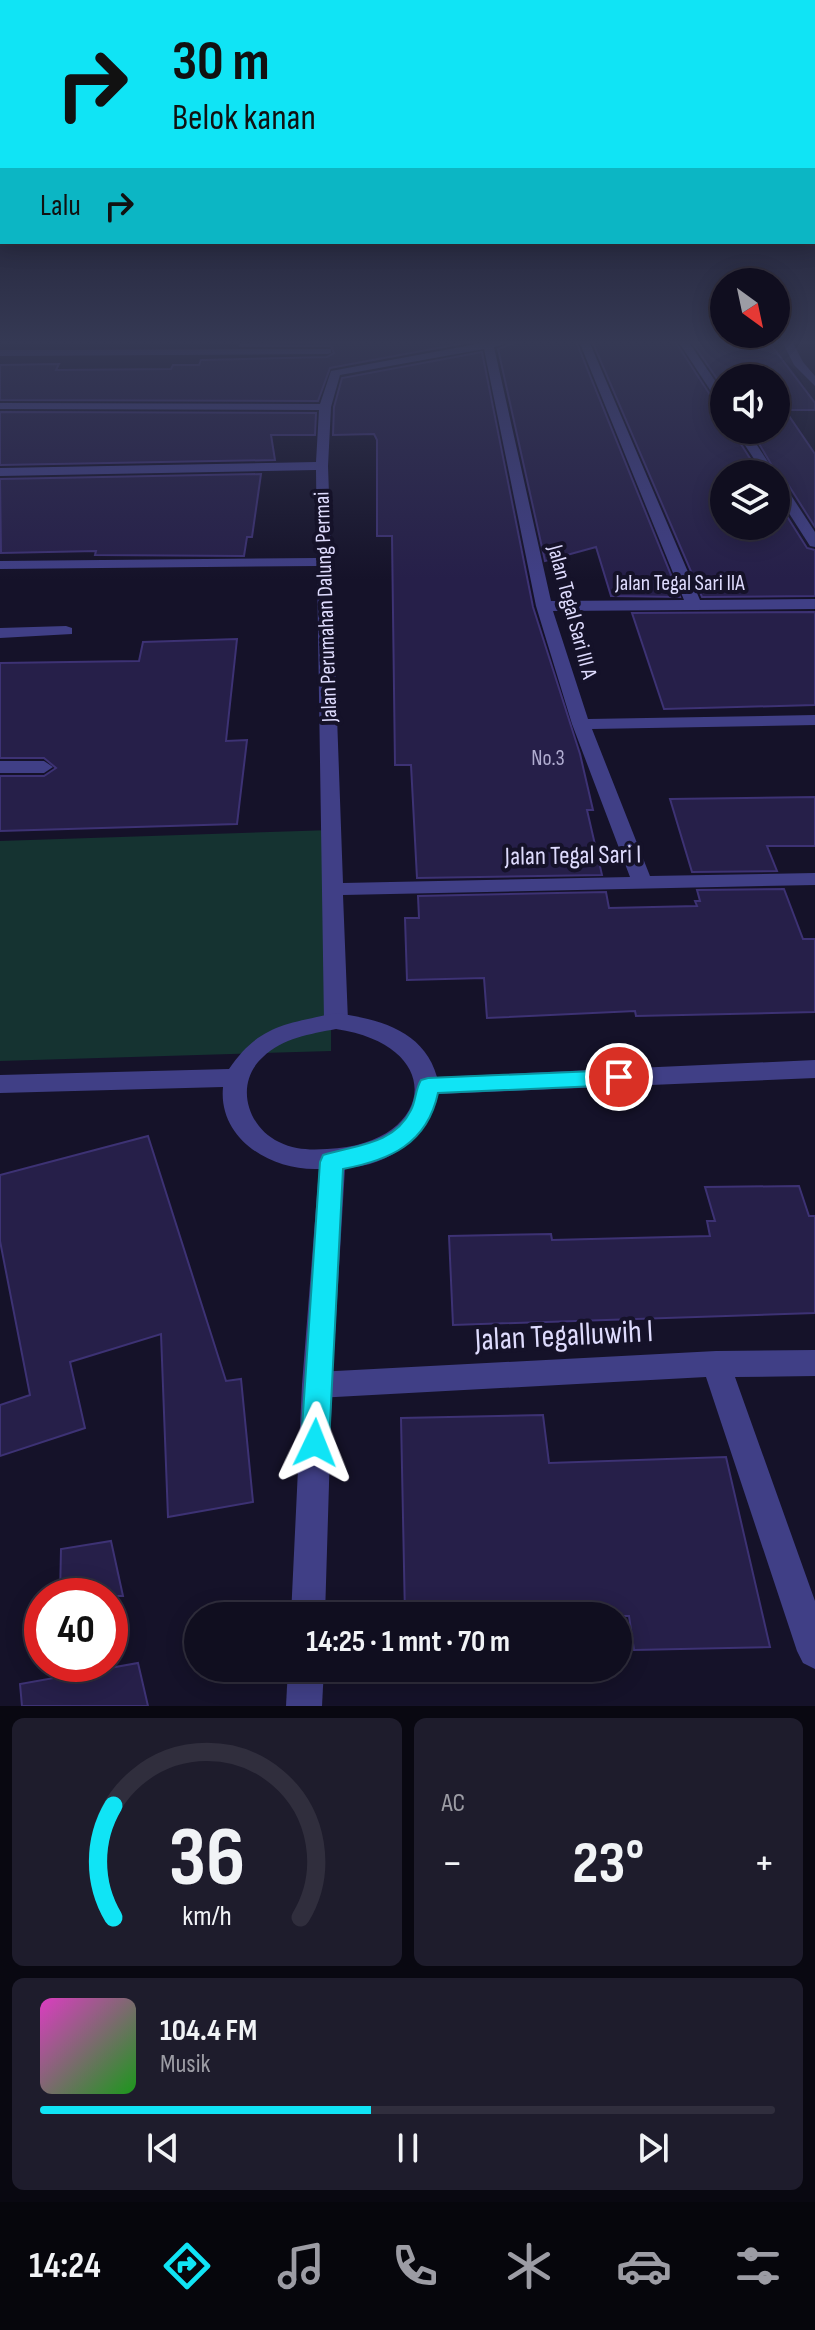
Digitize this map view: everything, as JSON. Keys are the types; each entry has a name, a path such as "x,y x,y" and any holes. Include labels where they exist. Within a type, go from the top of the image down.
{"street":[{"name":"Jalan Perumahan Dalung Permai","path":"324,421 322,466 336,1021"},
{"name":"Jalan Tegal Sari III A","path":"504,421 544,606 581,724 642,882"},
{"path":"617,421 694,605"},
{"path":"0,472 322,466"},
{"path":"790,505 815,543"},
{"path":"0,565 326,562"},
{"name":"Jalan Tegal Sari IIA","path":"544,606 815,604"},
{"path":"0,633 66,631"},
{"path":"581,724 815,720"},
{"path":"0,767 44,767"},
{"name":"Jalan Tegal Sari I","path":"333,889 815,879"},
{"path":"336,1021 370,1026 399,1040 420,1060 428,1086 423,1112 403,1137 371,1155 332,1162 274,1152 253,1138 237,1119 231,1099 234,1078 253,1051 283,1031 308,1023 336,1021"},
{"path":"428,1086 815,1069"},
{"path":"0,1084 234,1078"},
{"path":"309,1602 317,1385 332,1162"},
{"name":"Jalan Tegalluwih I","path":"317,1385 716,1364 815,1363"},
{"path":"716,1364 815,1651"},
{"path":"304,1706 305,1682"}],"green space":[{"path":"332,830 331,1051 0,1061 0,841"}],"building":[{"path":"0,421 316,421 315,435 271,435 275,460 0,465"},
{"path":"334,421 496,421 533,607 580,754 593,810 587,810 602,875 417,878 411,765 395,765 392,536 377,536 377,440 374,434 333,435"},
{"path":"514,421 608,421 680,597 611,596 596,547 545,561"},
{"path":"626,421 710,421 710,444 741,444 751,460 710,460 710,540 790,540 790,521 807,548 815,550 815,596 702,597"},
{"path":"792,421 815,454 815,527 790,487 790,460 769,460 759,444 790,444"},
{"path":"261,474 252,537 247,537 244,556 95,555 96,551 1,553 0,479"},
{"path":"815,612 815,705 664,709 632,613"},
{"path":"237,639 226,741 247,740 237,824 0,831 0,776 44,776 56,768 44,758 0,758 0,663 139,661 143,642"},
{"path":"815,797 815,846 767,846 777,871 692,872 670,799"},
{"path":"784,889 803,939 815,939 815,1012 636,1016 635,1011 487,1018 484,978 407,980 405,918 419,918 418,896 606,892 609,908 697,906 695,901 700,901 697,890"},
{"path":"148,1136 226,1381 241,1379 253,1502 168,1517 161,1334 70,1362 85,1428 0,1456 0,1405 30,1395 0,1241 0,1175"},
{"path":"799,1186 809,1216 815,1216 815,1313 453,1325 449,1236 551,1234 552,1240 710,1236 707,1221 715,1221 705,1187"},
{"path":"543,1415 549,1463 726,1457 770,1647 634,1650 632,1602 405,1602 401,1418"},
{"path":"111,1541 119,1578 60,1578 61,1549"},
{"path":"138,1663 148,1706 22,1706 20,1684 128,1682 128,1665"}],"route":[{"path":"315,1443 332,1162 371,1155 403,1137 423,1112 428,1086 619,1077"}]}
